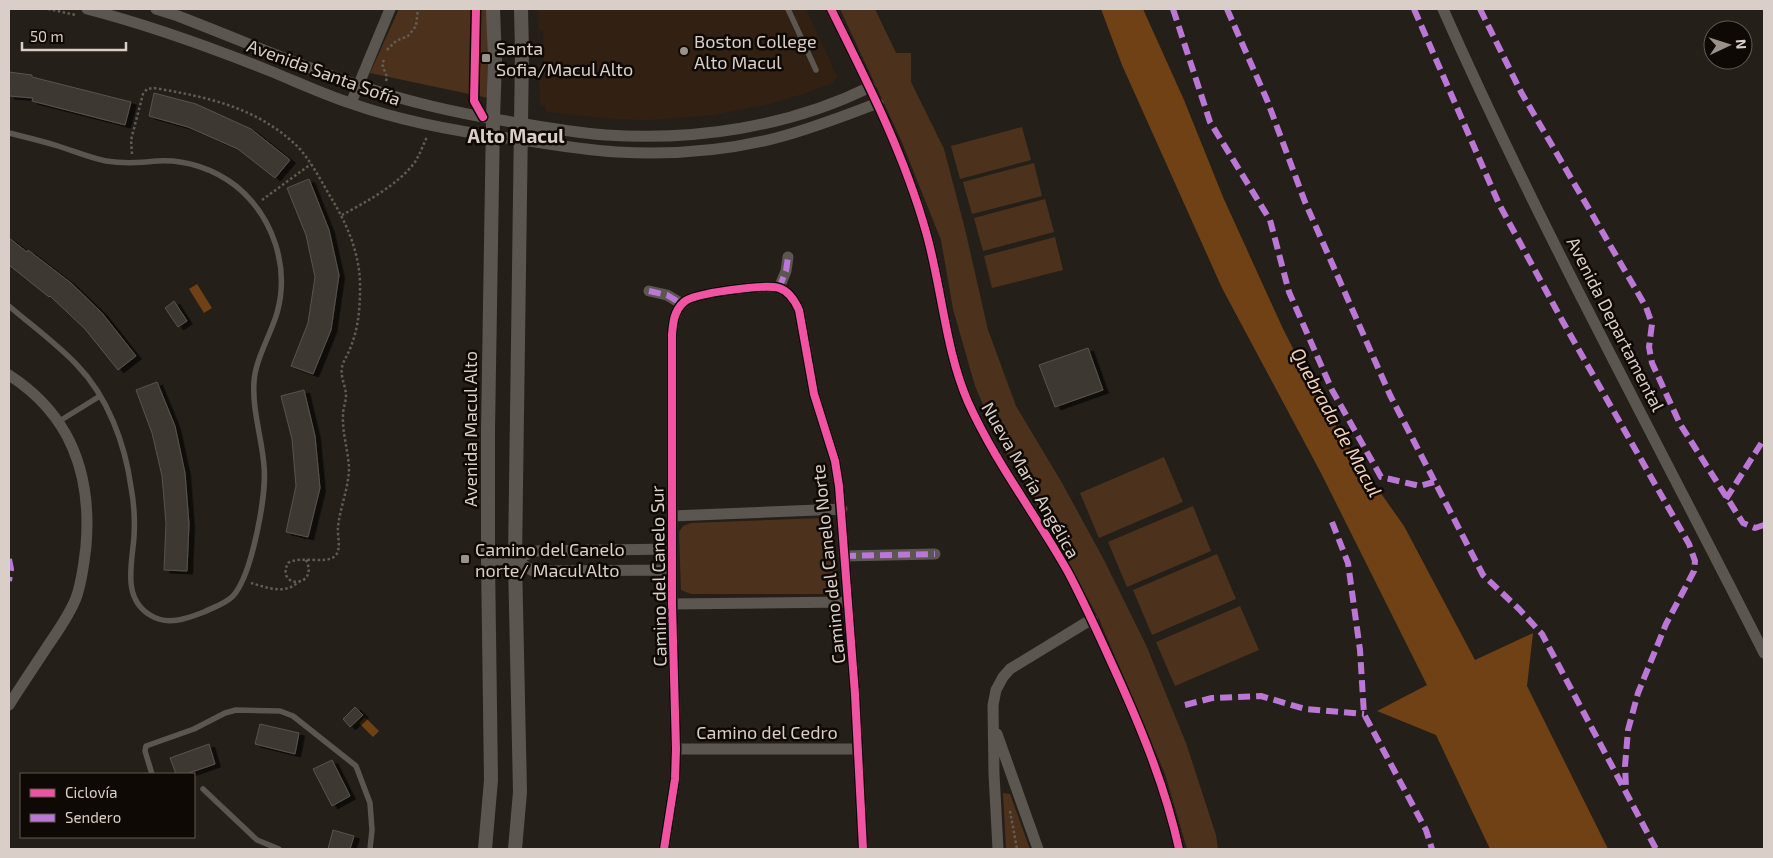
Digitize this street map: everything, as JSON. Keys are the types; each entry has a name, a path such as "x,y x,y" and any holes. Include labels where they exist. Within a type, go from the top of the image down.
{"street":[{"name":"Avenida Santa Sofía","path":"87,9 148,27 270,71 351,104 432,126 492,137 616,152 658,153 736,146 776,138 819,125 878,103"},
{"name":"Avenida Santa Sofía","path":"156,9 319,72 380,92 444,109 493,119 585,133 620,136 673,136 716,132 775,121 836,102 870,87"},
{"path":"351,104 390,9"},
{"name":"Avenida Macul Alto","path":"485,849 490,812 492,772 488,560 492,137 495,61 494,9"},
{"path":"515,849 520,792 515,560 522,51 520,9"},
{"name":"Nueva María Angélica","path":"831,9 878,103 906,173 926,232 955,361 967,400 987,440 1055,550 1092,619 1136,716 1156,772 1179,849"},
{"name":"Avenida Departamental","path":"1443,9 1535,208 1689,503 1764,653"},
{"path":"648,291 667,296 682,304 688,299 700,295 763,286 779,288 786,271 788,257"},
{"name":"Camino del Canelo Norte","path":"779,288 791,296 799,310 814,394 837,473 842,509 847,602 856,694 863,849"},
{"name":"Camino del Canelo Sur","path":"664,849 675,779 676,749 672,604 672,335 674,316 682,304"},
{"path":"9,375 34,394 58,422 76,454 86,489 88,526 84,562 76,598 61,626 9,705"},
{"path":"672,516 842,509"},
{"path":"488,560 515,560 534,551 672,549"},
{"name":"Camino del Canelo Norte","path":"844,556 934,554"},
{"path":"515,560 534,572 672,570"},
{"path":"672,604 847,602"},
{"path":"998,849 993,723 996,690 1006,673 1092,619"},
{"path":"993,723 1038,849"},
{"name":"Camino del Cedro","path":"676,749 858,750"}],"lane":[{"path":"788,9 816,70"},
{"path":"9,133 103,160 132,163 182,162 210,170 234,185 255,205 263,216 276,242 282,285 277,314 257,365 254,382 255,406 264,465 264,491 253,549 243,580 239,588 227,600 191,617 170,622 152,617 139,605 134,597 130,582 134,512 128,470 117,432 100,396 76,364 9,306"},
{"path":"58,422 100,396"},
{"path":"152,773 144,751 146,746 194,729 225,713 236,710 285,712 339,751 356,766 370,803 372,830 370,849"},
{"path":"203,789 257,840 278,849"}],"path":[{"path":"386,52 396,41 408,36 416,26 418,9"},
{"path":"380,92 387,77 382,64 384,58"},
{"path":"341,215 373,199 407,171 416,161 432,126"},
{"path":"255,205 311,164"},
{"path":"243,580 270,588 286,589 307,577 309,566 306,560 294,560 288,563 285,568 286,575 291,581 296,583"},
{"path":"1009,806 1017,849"}],"shaded area":[{"path":"399,9 487,9 488,98 370,73"},
{"name":"Boston College Alto Macul","path":"538,9 806,9 837,76 833,83 803,94 773,103 713,115 649,120 614,119 546,112 545,106 540,105 539,72 544,71 543,31 539,30"},
{"path":"840,9 875,9 896,53 911,53 911,82 944,149 965,229 988,330 1016,406 1062,483 1103,558 1146,645 1186,743 1216,835 1218,849 1187,849 1165,774 1099,619 1032,496 996,435 975,386 953,309 941,240 901,140"},
{"path":"1101,9 1143,9 1184,100 1223,197 1284,331 1322,404 1356,458 1404,526 1475,660 1533,633 1527,686 1608,849 1490,849 1436,735 1377,711 1427,685 1322,475 1222,288 1122,65"},
{"path":"1022,127 1031,160 960,179 951,146"},
{"path":"1034,163 1042,196 972,214 963,182"},
{"path":"1045,199 1054,232 983,251 974,218"},
{"path":"1055,237 1063,270 992,288 984,256"},
{"path":"197,284 212,308 204,313 189,289"},
{"path":"1164,457 1183,502 1099,538 1080,493"},
{"path":"1193,506 1211,551 1127,587 1108,542"},
{"path":"823,518 830,521 834,530 837,584 834,589 824,594 691,594 681,590 679,532 683,526 691,523"},
{"path":"1217,554 1236,599 1152,635 1133,590"},
{"path":"1240,606 1259,650 1175,686 1156,642"},
{"path":"365,717 379,731 373,737 359,723"},
{"path":"1003,793 1010,794 1030,849 1006,849"}],"building":[{"path":"9,72 32,75 32,77 131,102 125,125 32,101 33,98 9,96"},
{"path":"154,93 196,104 251,129 290,160 275,178 238,149 188,127 149,116"},
{"path":"309,179 329,230 339,275 331,330 313,374 291,366 308,323 315,277 306,235 287,188"},
{"path":"9,238 71,283 102,313 136,356 118,370 85,329 50,296 9,265"},
{"path":"174,301 187,321 178,327 165,308"},
{"path":"1088,348 1103,390 1055,407 1039,365"},
{"path":"157,382 175,426 185,473 189,524 187,571 164,570 166,523 162,476 152,433 136,390"},
{"path":"304,390 315,436 320,488 308,537 286,532 296,486 292,439 281,396"},
{"path":"355,707 363,715 350,727 343,719"},
{"path":"260,724 299,733 295,754 255,744"},
{"path":"209,744 215,764 189,773 176,773 170,758"},
{"path":"332,760 350,796 332,806 313,769"},
{"path":"333,830 354,836 350,849 328,849"}],"marked path":[{"path":"1173,9 1210,122 1270,220 1289,292 1332,390 1381,477 1420,486 1434,482"},
{"path":"1227,9 1267,100 1305,202 1390,395 1483,575 1542,634 1656,849"},
{"path":"1414,9 1499,204 1563,322 1689,544 1695,561 1694,571 1666,624 1638,693 1628,730 1625,766 1626,787"},
{"path":"1480,9 1521,92 1646,307 1652,324 1649,347 1652,363 1680,424 1743,523 1755,528 1764,525"},
{"path":"779,288 786,271 788,257"},
{"path":"649,291 667,295 682,304"},
{"path":"1726,499 1764,439"},
{"path":"1332,522 1348,563 1360,650 1364,714 1426,830 1432,849"},
{"path":"844,556 935,554"},
{"path":"9,559 11,569 9,581"},
{"path":"1185,705 1212,698 1261,696 1305,709 1364,714"}],"cycle path":[{"path":"476,9 474,101 483,117"},
{"path":"831,9 884,118 907,174 926,232 954,361 968,402 1003,467 1068,572 1091,618 1132,709 1159,778 1179,849"},
{"path":"664,849 675,779 676,749 672,604 672,335 674,321 681,305 690,299 701,295 759,287 779,288 786,291 794,300 799,310 814,394 835,461 839,486 855,694 863,849"}],"place":[{"name":"Boston College Alto Macul","path":"684,51"},
{"name":"Santa Sofia/Macul Alto","path":"486,58"},
{"name":"Camino del Canelo norte/ Macul Alto","path":"465,559"}],"district":[{"name":"Alto Macul","path":"516,135"}],"water label":[{"name":"Quebrada de Macul","path":"1337,422"}]}
